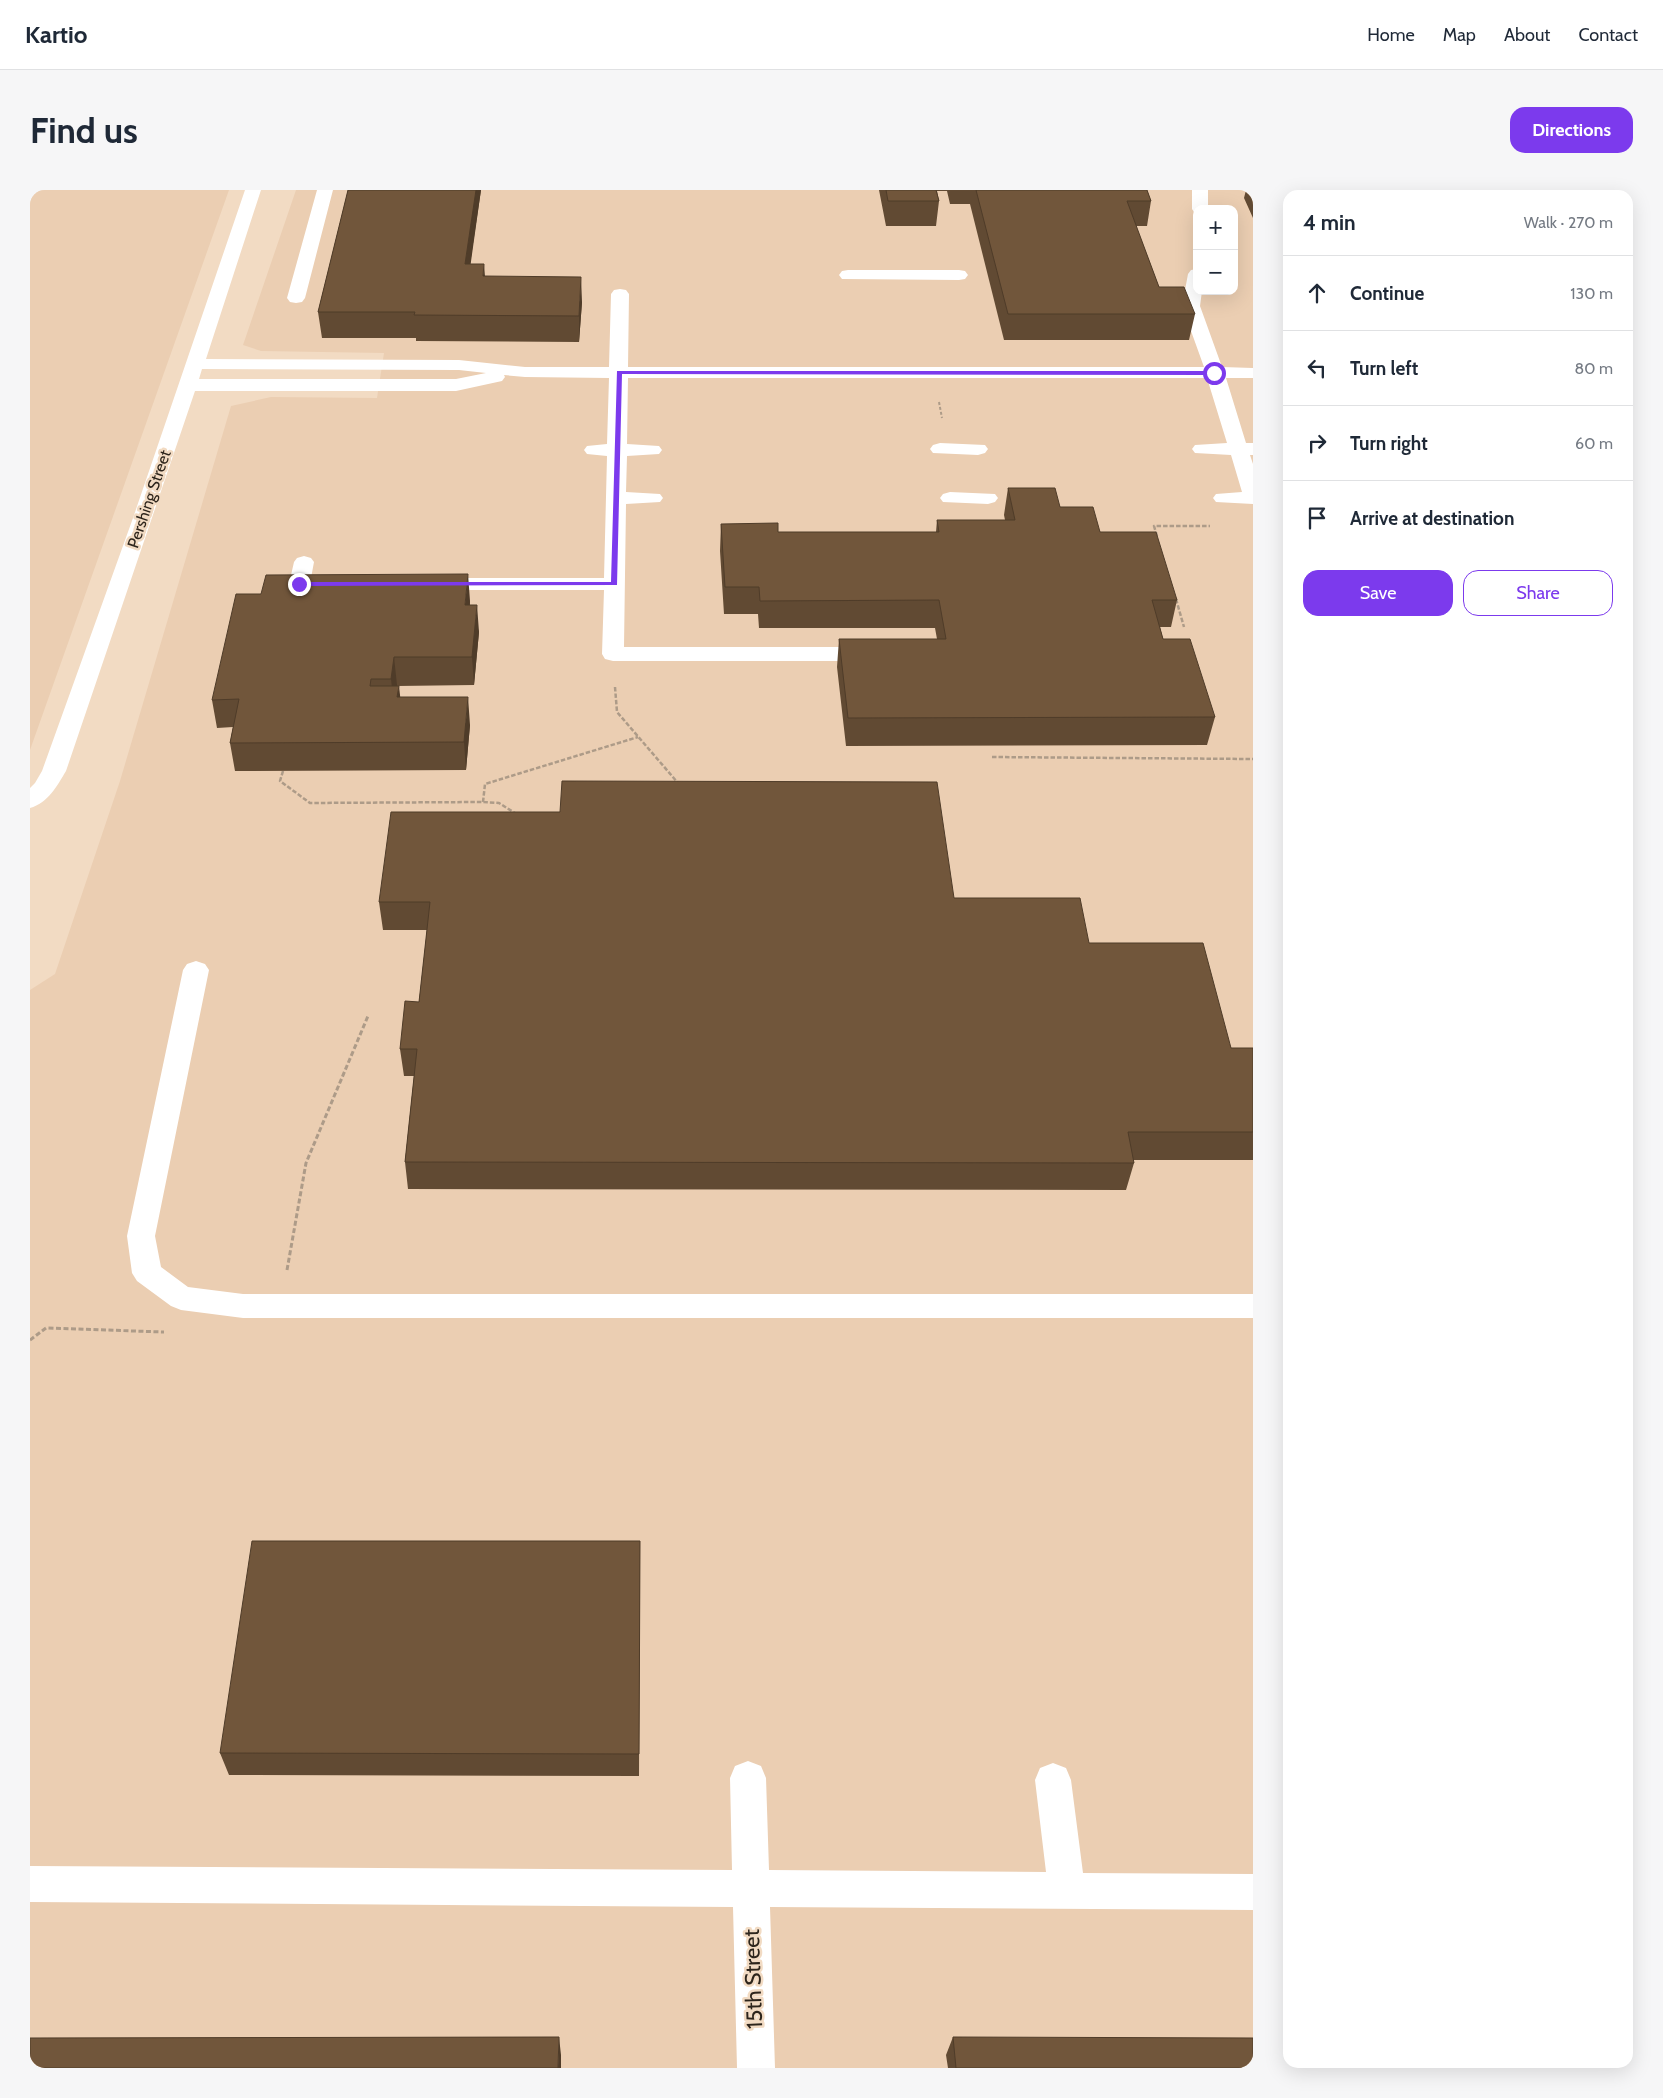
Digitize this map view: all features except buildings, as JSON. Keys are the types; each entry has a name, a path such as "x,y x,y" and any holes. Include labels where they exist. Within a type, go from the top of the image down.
{"street":[{"name":"Pershing Street","path":"30,800 44,788 54,771 188,385 253,190"},
{"path":"296,298 324,190"},
{"path":"1200,190 1200,205"},
{"path":"848,275 959,275"},
{"path":"620,294 613,654 897,654"},
{"path":"1193,295 1191,306 1214,373 1246,449 1253,497 1223,498"},
{"path":"195,364 459,365 525,372 1253,373"},
{"path":"188,385 456,384 525,372"},
{"path":"940,449 978,449"},
{"path":"1202,449 1246,449"},
{"path":"594,450 652,450"},
{"path":"616,498 653,498"},
{"path":"950,498 988,498"},
{"path":"304,562 299,584 348,584"},
{"path":"408,584 614,584"},
{"path":"196,970 141,1236 147,1273 181,1298 243,1306 1253,1306"},
{"name":"15th Street","path":"748,1778 756,2068"},
{"path":"1053,1780 1067,1891"},
{"path":"30,1884 1253,1892"}],"path":[{"path":"937,394 943,421"},
{"path":"1159,545 1154,526 1212,526"},
{"path":"1176,599 1184,626"},
{"path":"613,654 616,712 680,785"},
{"path":"483,802 486,784 638,737"},
{"path":"992,758 1253,759"},
{"path":"283,771 280,781 310,803 499,803 523,817"},
{"path":"286,1278 306,1163 368,1016"},
{"path":"30,1340 46,1328 167,1332"}],"shaded area":[{"path":"30,190 229,190 30,750"},
{"path":"296,190 1253,190 1253,2068 30,2068 30,990 55,974 120,781 231,406 271,397 377,398 384,353 261,351 243,345"}],"route":[{"path":"299,584 614,584 619,372 1214,373"}]}
